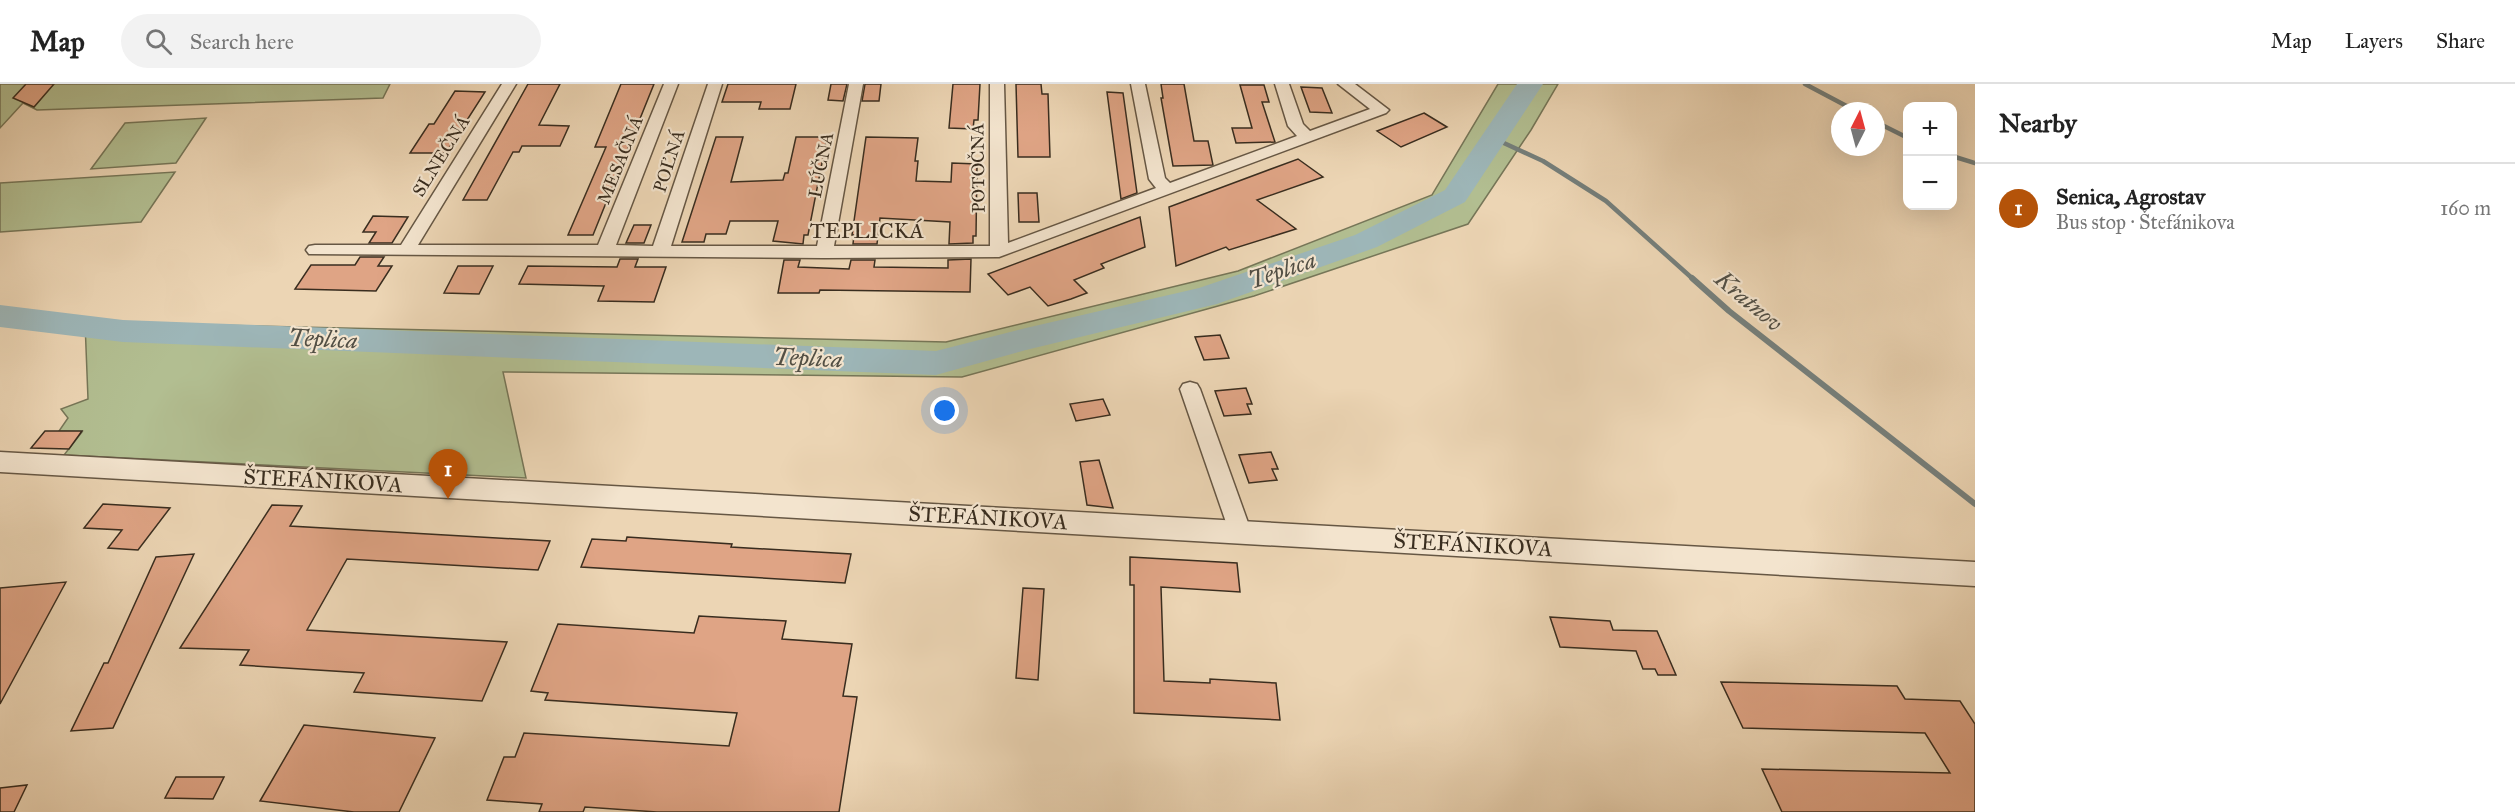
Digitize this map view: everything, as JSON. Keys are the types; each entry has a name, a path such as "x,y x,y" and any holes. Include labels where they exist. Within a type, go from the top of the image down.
{"street":[{"name":"SLNEČNÁ","path":"407,249 509,84"},
{"name":"MESAČNÁ","path":"605,251 671,84"},
{"name":"POĽNÁ","path":"660,250 715,84"},
{"name":"LÚČNA","path":"824,253 856,84"},
{"name":"POTOČNÁ","path":"997,84 999,252"},
{"path":"1138,84 1157,178 1166,188"},
{"path":"1282,84 1296,126 1307,136"},
{"name":"TEPLICKÁ","path":"315,250 999,252 1166,188 1381,110 1345,84"},
{"path":"1190,389 1240,531"},
{"name":"ŠTEFÁNIKOVA","path":"0,462 1975,574"}],"green space":[{"path":"0,84 390,84 383,98 37,110 23,103 0,128"},
{"path":"1498,84 1558,84 1531,130 1468,224 1254,296 962,377 503,372 526,478 64,455 82,432 59,431 68,418 61,409 88,399 85,322 946,342 1238,271 1432,195"},
{"path":"206,118 176,163 91,169 125,123"},
{"path":"175,172 141,222 0,232 0,183"}],"building":[{"path":"26,84 54,84 34,107 13,98"},
{"path":"528,84 560,84 539,125 569,126 560,146 522,146 519,152 513,152 487,200 463,200"},
{"path":"621,84 654,84 593,235 568,235 606,147 595,147"},
{"path":"728,84 796,84 790,109 759,109 761,102 722,102"},
{"path":"831,84 847,84 843,101 828,100"},
{"path":"865,84 881,84 879,101 862,101"},
{"path":"953,84 980,84 978,120 974,120 973,129 949,128"},
{"path":"1016,84 1041,84 1042,94 1048,94 1050,157 1018,157"},
{"path":"1161,84 1184,84 1194,141 1208,141 1213,165 1173,166 1161,98 1163,98"},
{"path":"1240,85 1264,85 1269,102 1262,102 1275,142 1236,143 1232,128 1252,128"},
{"path":"1301,87 1322,88 1332,113 1310,112"},
{"path":"455,91 485,92 446,153 410,153 429,124 434,124"},
{"path":"1107,92 1123,93 1137,193 1121,199"},
{"path":"1424,113 1447,127 1401,147 1377,131"},
{"path":"716,137 743,137 731,182 783,180 785,173 788,173 796,137 827,137 808,235 804,235 803,244 773,241 778,221 730,221 726,234 706,234 704,242 682,242"},
{"path":"866,137 918,138 915,161 918,161 916,181 951,182 952,163 977,164 976,236 973,236 973,243 949,244 950,222 880,218 877,244 853,244 854,235 852,235"},
{"path":"1298,159 1323,177 1257,200 1296,229 1229,250 1226,247 1176,266 1169,207"},
{"path":"1018,193 1037,193 1039,222 1019,222"},
{"path":"373,216 408,217 392,243 369,243 376,232 363,232"},
{"path":"1140,217 1145,247 1101,264 1104,268 1074,280 1087,293 1071,299 1048,306 1030,287 1008,295 988,274"},
{"path":"634,225 651,225 644,243 626,243"},
{"path":"360,257 384,257 378,266 392,266 376,291 295,289 311,265 355,265"},
{"path":"620,259 638,259 635,267 666,267 654,302 598,301 604,286 519,284 528,266 617,267"},
{"path":"971,259 970,292 820,290 819,293 778,293 784,260 800,260 798,267 849,269 851,260 875,260 874,267 948,268 948,260"},
{"path":"458,266 493,266 479,294 444,293"},
{"path":"1220,335 1229,358 1204,360 1195,337"},
{"path":"1246,388 1252,404 1247,404 1251,414 1224,416 1215,391"},
{"path":"1103,399 1110,415 1076,421 1070,404"},
{"path":"45,431 82,431 69,449 31,448"},
{"path":"1271,452 1278,469 1272,469 1277,480 1249,483 1239,455"},
{"path":"1099,460 1113,508 1087,505 1080,462"},
{"path":"103,504 170,508 138,550 108,548 122,530 84,528"},
{"path":"272,505 302,506 290,526 550,541 538,570 347,559 307,630 507,642 482,701 354,692 364,673 240,665 249,650 180,648"},
{"path":"627,537 732,544 731,547 851,554 845,583 581,567 592,539 626,541"},
{"path":"194,554 113,728 71,731 104,663 108,663 156,557"},
{"path":"1130,557 1237,563 1240,592 1161,587 1164,681 1210,683 1210,679 1276,683 1280,720 1134,713 1134,585 1130,585"},
{"path":"66,582 0,704 0,588"},
{"path":"1023,588 1044,589 1038,680 1016,678"},
{"path":"699,616 786,621 782,639 852,644 843,696 857,697 839,812 657,812 585,807 583,812 539,812 542,804 487,800 504,757 515,757 524,733 729,746 737,713 545,700 548,693 531,691 558,624 694,633"},
{"path":"1550,617 1610,621 1613,630 1657,631 1676,675 1658,675 1655,669 1643,669 1636,651 1560,647"},
{"path":"1721,682 1897,686 1905,699 1960,701 1975,724 1975,812 1782,812 1762,769 1950,773 1925,733 1743,728"},
{"path":"304,725 435,738 399,812 354,812 260,801"},
{"path":"176,777 224,777 213,799 165,798"},
{"path":"27,785 14,812 0,812 0,788"}],"waterway":[{"name":"Teplica","path":"0,316 123,331 936,363 1026,339 1206,297 1366,241 1455,196 1530,84"},
{"path":"1805,84 1839,102"},
{"path":"1885,126 1903,136"},
{"name":"Kratnov","path":"1493,138 1543,161 1606,201 1693,279"},
{"path":"1957,158 1975,163"},
{"name":"Kratnov","path":"1692,278 1729,311 1975,504"}],"place":[{"name":"Senica, Agrostav","path":"448,499"}]}
